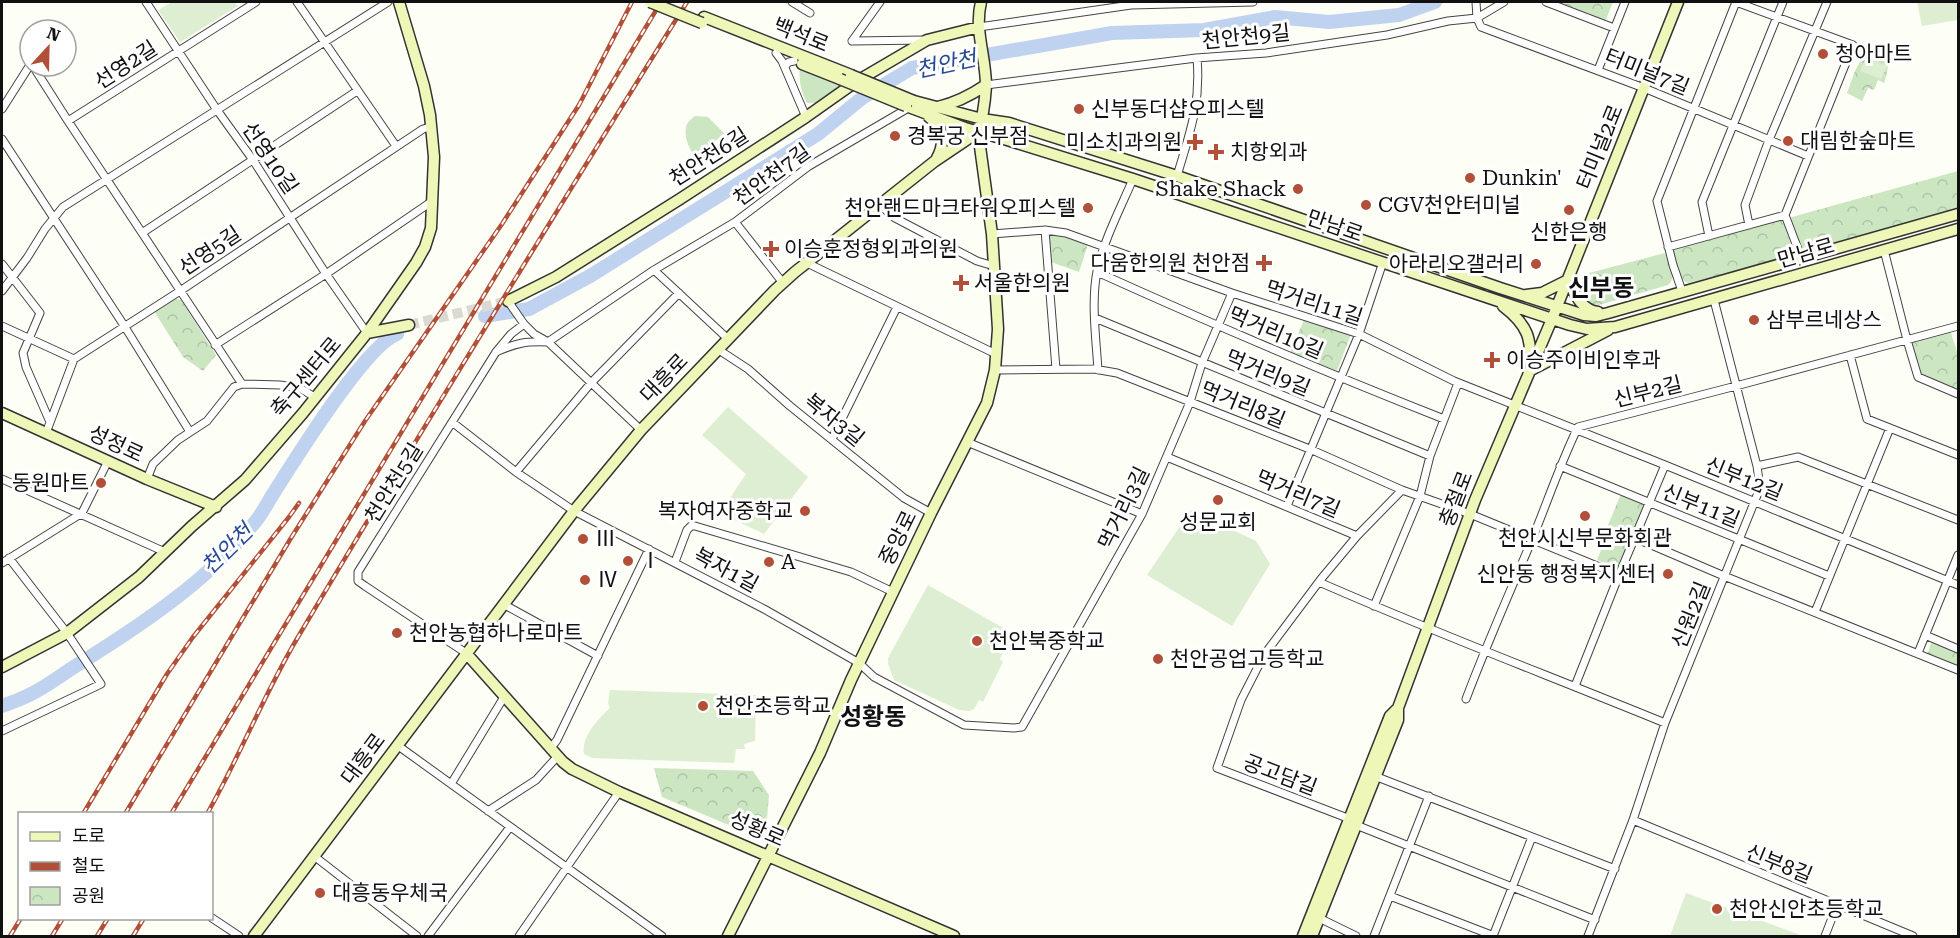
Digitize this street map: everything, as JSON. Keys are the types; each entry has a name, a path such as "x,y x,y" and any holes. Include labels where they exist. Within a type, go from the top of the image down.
{"street":[{"name":"선영10길","path":"146,2 253,160 326,274 368,333"},
{"name":"선영2길","path":"68,121 256,2"},
{"path":"297,2 396,146"},
{"path":"2,291 63,207 324,40 388,2"},
{"name":"축구센터로","path":"2,667 67,633 139,577 192,526 245,480 316,398 368,333 416,263 425,247 431,228 434,157 430,115 424,86 399,2"},
{"path":"650,2 703,20"},
{"path":"666,2 703,20"},
{"path":"792,2 810,13"},
{"name":"천안천6길","path":"880,2 852,41 927,40 979,31"},
{"path":"921,112 978,132 986,85 979,31 981,2"},
{"path":"979,31 1131,3 1253,2"},
{"path":"1476,2 1477,18"},
{"name":"천안천9길","path":"986,85 1197,58 1266,53 1387,35 1448,21 1477,18 1504,2"},
{"path":"1546,2 1614,28"},
{"path":"1598,70 1624,2"},
{"name":"터미널2로","path":"1557,307 1678,2"},
{"path":"1682,291 1657,201 1736,2 1853,45 1785,215 1801,257"},
{"path":"1709,236 1702,202 1783,2"},
{"path":"1749,225 1746,205 1769,140 1827,2"},
{"name":"터미널7길","path":"1477,18 1481,27 1644,88 1808,156"},
{"name":"백석로","path":"703,20 776,53 789,63 846,77"},
{"name":"백석로","path":"703,20 846,77"},
{"name":"천안천6길","path":"509,302 556,277 680,200 807,117 856,81 927,40"},
{"path":"1177,176 1195,117 1199,84 1197,58"},
{"path":"789,63 807,117"},
{"path":"846,77 910,105 933,120 939,126 942,147 935,161"},
{"path":"2,109 23,78"},
{"path":"40,78 214,345 242,384"},
{"path":"934,108 973,94 986,85"},
{"path":"142,233 357,91"},
{"path":"910,105 982,119"},
{"name":"천안천7길","path":"548,342 654,270 735,222 809,166 910,105"},
{"name":"만남로","path":"982,119 1009,123 1177,176 1584,315 1602,314 1959,214"},
{"name":"선영5길","path":"74,359 291,218 396,146 423,129 430,128"},
{"name":"만남로","path":"978,132 1133,179 1587,329 1615,327 1959,229"},
{"name":"대흥로","path":"254,936 574,511 641,430 783,283 935,161 978,132"},
{"name":"중앙로","path":"728,936 819,753 859,663 931,513 987,403 995,370 998,329 992,234 978,132"},
{"path":"1036,149 1030,144 1030,138 1040,133"},
{"path":"2,140 125,327 190,432"},
{"path":"1098,370 1095,318 1097,272 1133,179"},
{"path":"214,345 326,274 431,202"},
{"path":"880,205 895,218 977,261 994,266"},
{"path":"1668,247 1785,215"},
{"path":"735,222 783,283"},
{"path":"1045,230 1056,369"},
{"name":"먹거리11길","path":"992,234 1045,230 1066,233 1232,293 1359,334 1458,383 1515,406"},
{"path":"1884,250 1906,340 1918,377 1959,394"},
{"path":"1287,506 1359,334 1383,262"},
{"path":"807,263 996,354"},
{"path":"2,264 40,313 24,353 26,367 48,428"},
{"path":"654,270 728,339"},
{"name":"먹거리10길","path":"1097,272 1218,326 1444,419"},
{"path":"1517,294 1542,293 1568,280 1579,302 1586,308 1602,314"},
{"path":"1500,288 1502,296 1496,300 1515,315 1528,333 1531,343 1531,370 1615,327"},
{"path":"516,472 591,383 679,293"},
{"name":"먹거리3길","path":"1022,727 1142,514 1190,402 1202,363 1232,293"},
{"name":"신원2길","path":"1588,936 1633,820 1665,723 1760,488 1757,466 1714,300"},
{"path":"509,302 534,334 548,342 641,430"},
{"path":"832,439 897,307"},
{"name":"충절로","path":"1312,936 1371,774 1398,720 1398,708 1470,514 1557,307"},
{"path":"1599,329 1591,325 1591,321 1602,314"},
{"name":"먹거리9길","path":"1095,318 1430,456"},
{"name":"천안천5길","path":"466,653 358,581 358,572 496,352 524,323"},
{"path":"368,333 409,325"},
{"path":"2,326 74,359 48,428"},
{"name":"신부2길","path":"1576,431 1578,427 1736,387 1959,326"},
{"path":"496,352 513,344 527,341 548,342"},
{"name":"복자3길","path":"719,350 748,369 904,498 931,513"},
{"path":"1850,355 1868,419 1959,455"},
{"name":"먹거리8길","path":"995,370 1098,370 1118,373 1312,450 1402,490 1470,514 1619,574"},
{"path":"1374,606 1420,496 1430,456 1458,383"},
{"path":"147,479 153,464 178,440 207,421 234,387 242,384 280,385 300,388 316,398"},
{"name":"신부12길","path":"1515,406 1845,537 1959,585"},
{"name":"성정로","path":"2,413 48,428 108,462 216,507"},
{"name":"복자1길","path":"452,422 516,472 574,511 675,562 859,663 874,677 964,725 1022,727"},
{"path":"1815,612 1890,428"},
{"path":"1466,699 1484,650 1576,431"},
{"path":"967,442 1142,514"},
{"name":"먹거리7길","path":"1167,457 1357,536 1402,490"},
{"path":"1757,466 1798,458 1959,520"},
{"path":"2,563 81,514 108,462"},
{"path":"1575,686 1665,465"},
{"name":"신부11길","path":"1560,466 1829,576"},
{"path":"2,478 165,552"},
{"path":"675,562 687,530 695,526 851,572 893,592"},
{"name":"공고담길","path":"1353,822 1217,768 1241,699 1264,655 1357,536"},
{"path":"1635,538 1959,670"},
{"path":"488,811 536,780 553,753 557,740 649,549"},
{"path":"1918,653 1959,555"},
{"path":"2,731 101,684 67,633 9,558"},
{"path":"1319,582 1428,629 1665,723"},
{"path":"503,604 598,656"},
{"path":"1925,635 1959,649"},
{"name":"성황로","path":"466,653 553,753 572,769 619,792 954,936"},
{"path":"451,784 504,697"},
{"path":"397,745 662,936"},
{"path":"1371,774 1615,869"},
{"path":"519,936 619,792"},
{"path":"1374,936 1429,796"},
{"name":"신부8길","path":"1633,820 1913,936"},
{"path":"1353,822 1595,920"},
{"name":"충절로","path":"1303,936 1353,822"},
{"path":"428,936 510,827"},
{"path":"1390,896 1493,936 1532,837"},
{"path":"314,856 417,936"},
{"path":"1825,936 1837,905"},
{"path":"1319,918 1356,936"},
{"path":"213,919 239,936"}],"green space":[{"path":"172,2 234,2 238,6 180,42 158,10"},
{"path":"1553,2 1613,2 1605,22"},
{"path":"1917,2 1958,2 1958,20 1922,26"},
{"path":"1866,51 1880,53 1884,56 1888,70 1884,83 1878,80 1874,90 1868,88 1862,101 1847,93"},
{"path":"1866,58 1887,66 1881,79 1860,71"},
{"path":"800,68 841,83 842,86 818,103 807,103 801,86"},
{"path":"695,116 708,117 725,134 694,155 688,144 686,132 687,124"},
{"path":"1958,171 1958,208 1807,251 1800,248 1790,221 1792,217"},
{"path":"1778,219 1783,221 1792,248 1787,256 1689,283 1685,282 1681,276 1673,251 1676,247"},
{"path":"1057,234 1088,244 1079,272 1051,262 1049,235"},
{"path":"1665,253 1672,274 1668,285 1599,305 1588,302 1585,298 1582,292 1589,273"},
{"path":"175,298 181,300 216,355 203,371 183,357 154,311"},
{"path":"1304,320 1351,334 1337,371 1290,353"},
{"path":"1950,330 1958,355 1958,391 1921,375 1910,344 1911,341"},
{"path":"728,407 808,477 764,534 720,513 746,474 702,435"},
{"path":"1621,494 1644,504 1646,509 1621,565 1617,568 1597,560"},
{"path":"1191,510 1256,541 1270,564 1232,626 1147,575"},
{"path":"928,585 1005,629 1007,642 1000,659 1003,662 983,702 979,700 974,709 969,711 959,710 894,680 888,664 888,658"},
{"path":"1932,640 1958,651 1958,668 1927,655"},
{"path":"610,690 756,695 755,741 744,744 745,749 736,749 734,763 592,758 584,754 585,741 596,723 610,708 608,703"},
{"path":"654,768 753,771 769,795 766,830 761,835 755,836 662,797"},
{"path":"1686,893 1803,936 1670,936"}],"waterway":[{"name":"천안천","path":"485,316 529,309 590,276 818,134 862,98 912,68 1112,33 1204,30 1275,17 1329,22 1399,15 1435,2"},
{"name":"천안천","path":"2,706 40,689 125,634 172,601 217,563 258,518 314,430 350,380 383,343 397,334"}],"tunnel":[{"path":"409,325 508,301"}],"railway":[{"path":"126,812 291,538 365,421 502,224 579,105 632,2"},
{"path":"172,812 661,2"},
{"path":"208,812 298,637 442,397 687,2"},
{"path":"84,812 167,674 193,637 299,503"},
{"path":"10,936 20,920"},
{"path":"52,936 62,920"},
{"path":"97,936 107,920"},
{"path":"133,936 143,920"}],"place":[{"name":"청아마트","path":"1823,54"},
{"name":"신부동더샵오피스텔","path":"1079,109"},
{"name":"경복궁 신부점","path":"895,136"},
{"name":"대림한숲마트","path":"1788,141"},
{"name":"미소치과의원","path":"1195,142"},
{"name":"치항외과","path":"1216,152"},
{"name":"Dunkin'","path":"1470,178"},
{"name":"Shake Shack","path":"1298,189"},
{"name":"CGV천안터미널","path":"1366,205"},
{"name":"천안랜드마크타워오피스텔","path":"1088,208"},
{"name":"신한은행","path":"1569,210"},
{"name":"이승훈정형외과의원","path":"771,249"},
{"name":"다움한의원 천안점","path":"1264,263"},
{"name":"아라리오갤러리","path":"1536,264"},
{"name":"서울한의원","path":"961,283"},
{"name":"삼부르네상스","path":"1754,320"},
{"name":"이승주이비인후과","path":"1492,360"},
{"name":"동원마트","path":"101,483"},
{"name":"성문교회","path":"1218,500"},
{"name":"복자여자중학교","path":"805,511"},
{"name":"천안시신부문화회관","path":"1585,516"},
{"name":"Ⅲ","path":"583,539"},
{"name":"Ⅰ","path":"628,561"},
{"name":"A","path":"769,562"},
{"name":"신안동 행정복지센터","path":"1668,574"},
{"name":"Ⅳ","path":"585,580"},
{"name":"천안농협하나로마트","path":"397,633"},
{"name":"천안북중학교","path":"977,641"},
{"name":"천안공업고등학교","path":"1158,659"},
{"name":"천안초등학교","path":"703,706"},
{"name":"대흥동우체국","path":"320,893"},
{"name":"천안신안초등학교","path":"1717,909"}],"district":[{"name":"신부동","path":"1601,288"},
{"name":"성황동","path":"873,717"}]}
